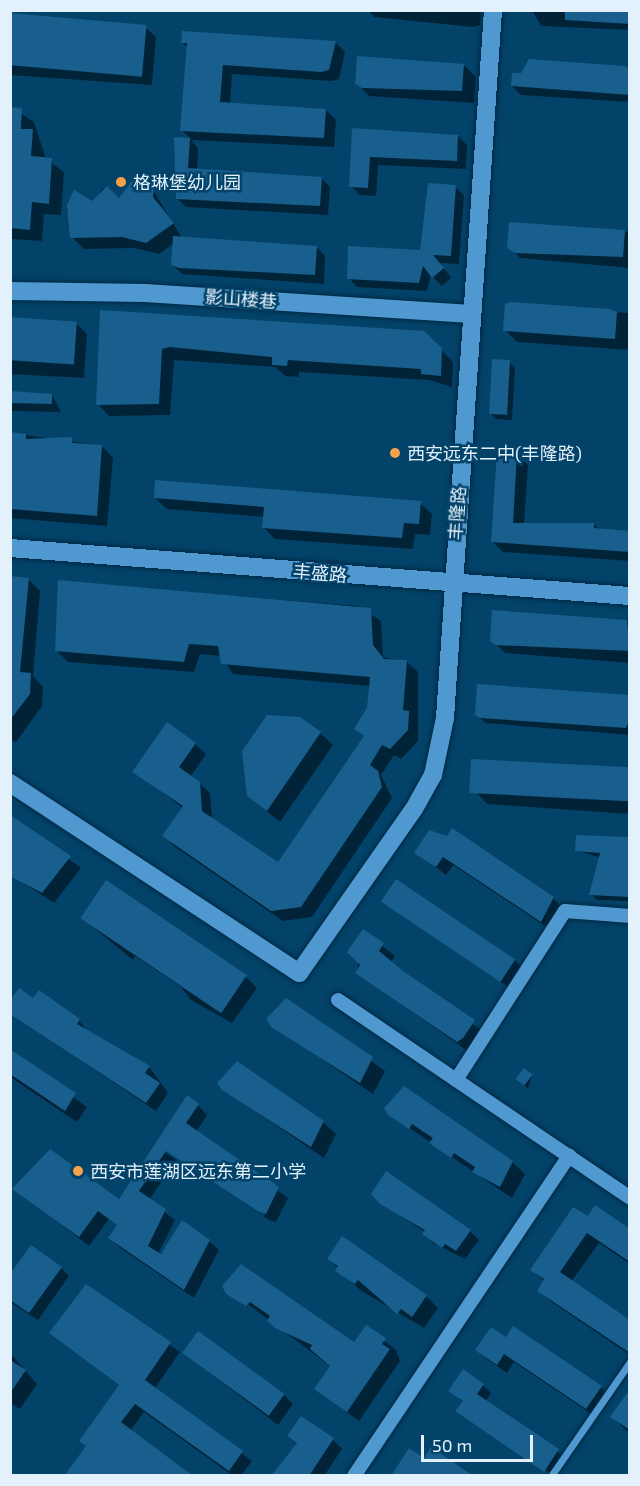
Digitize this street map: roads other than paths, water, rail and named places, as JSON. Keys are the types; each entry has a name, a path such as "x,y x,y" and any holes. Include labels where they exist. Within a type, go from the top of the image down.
{"street":[{"name":"丰隆路","path":"10,783 299,973 433,775 445,718 493,10"},
{"name":"影山楼巷","path":"10,291 145,293 471,314"},
{"name":"丰盛路","path":"10,548 630,596"},
{"path":"456,1080 565,911 630,916"},
{"path":"338,1000 630,1198"},
{"path":"354,1476 569,1156"}],"lane":[{"path":"551,1476 630,1362"}],"place":[{"name":"格琳堡幼儿园","path":"121,182"},
{"name":"西安远东二中(丰隆路)","path":"395,453"},
{"name":"西安市莲湖区远东第二小学","path":"78,1171"}]}
